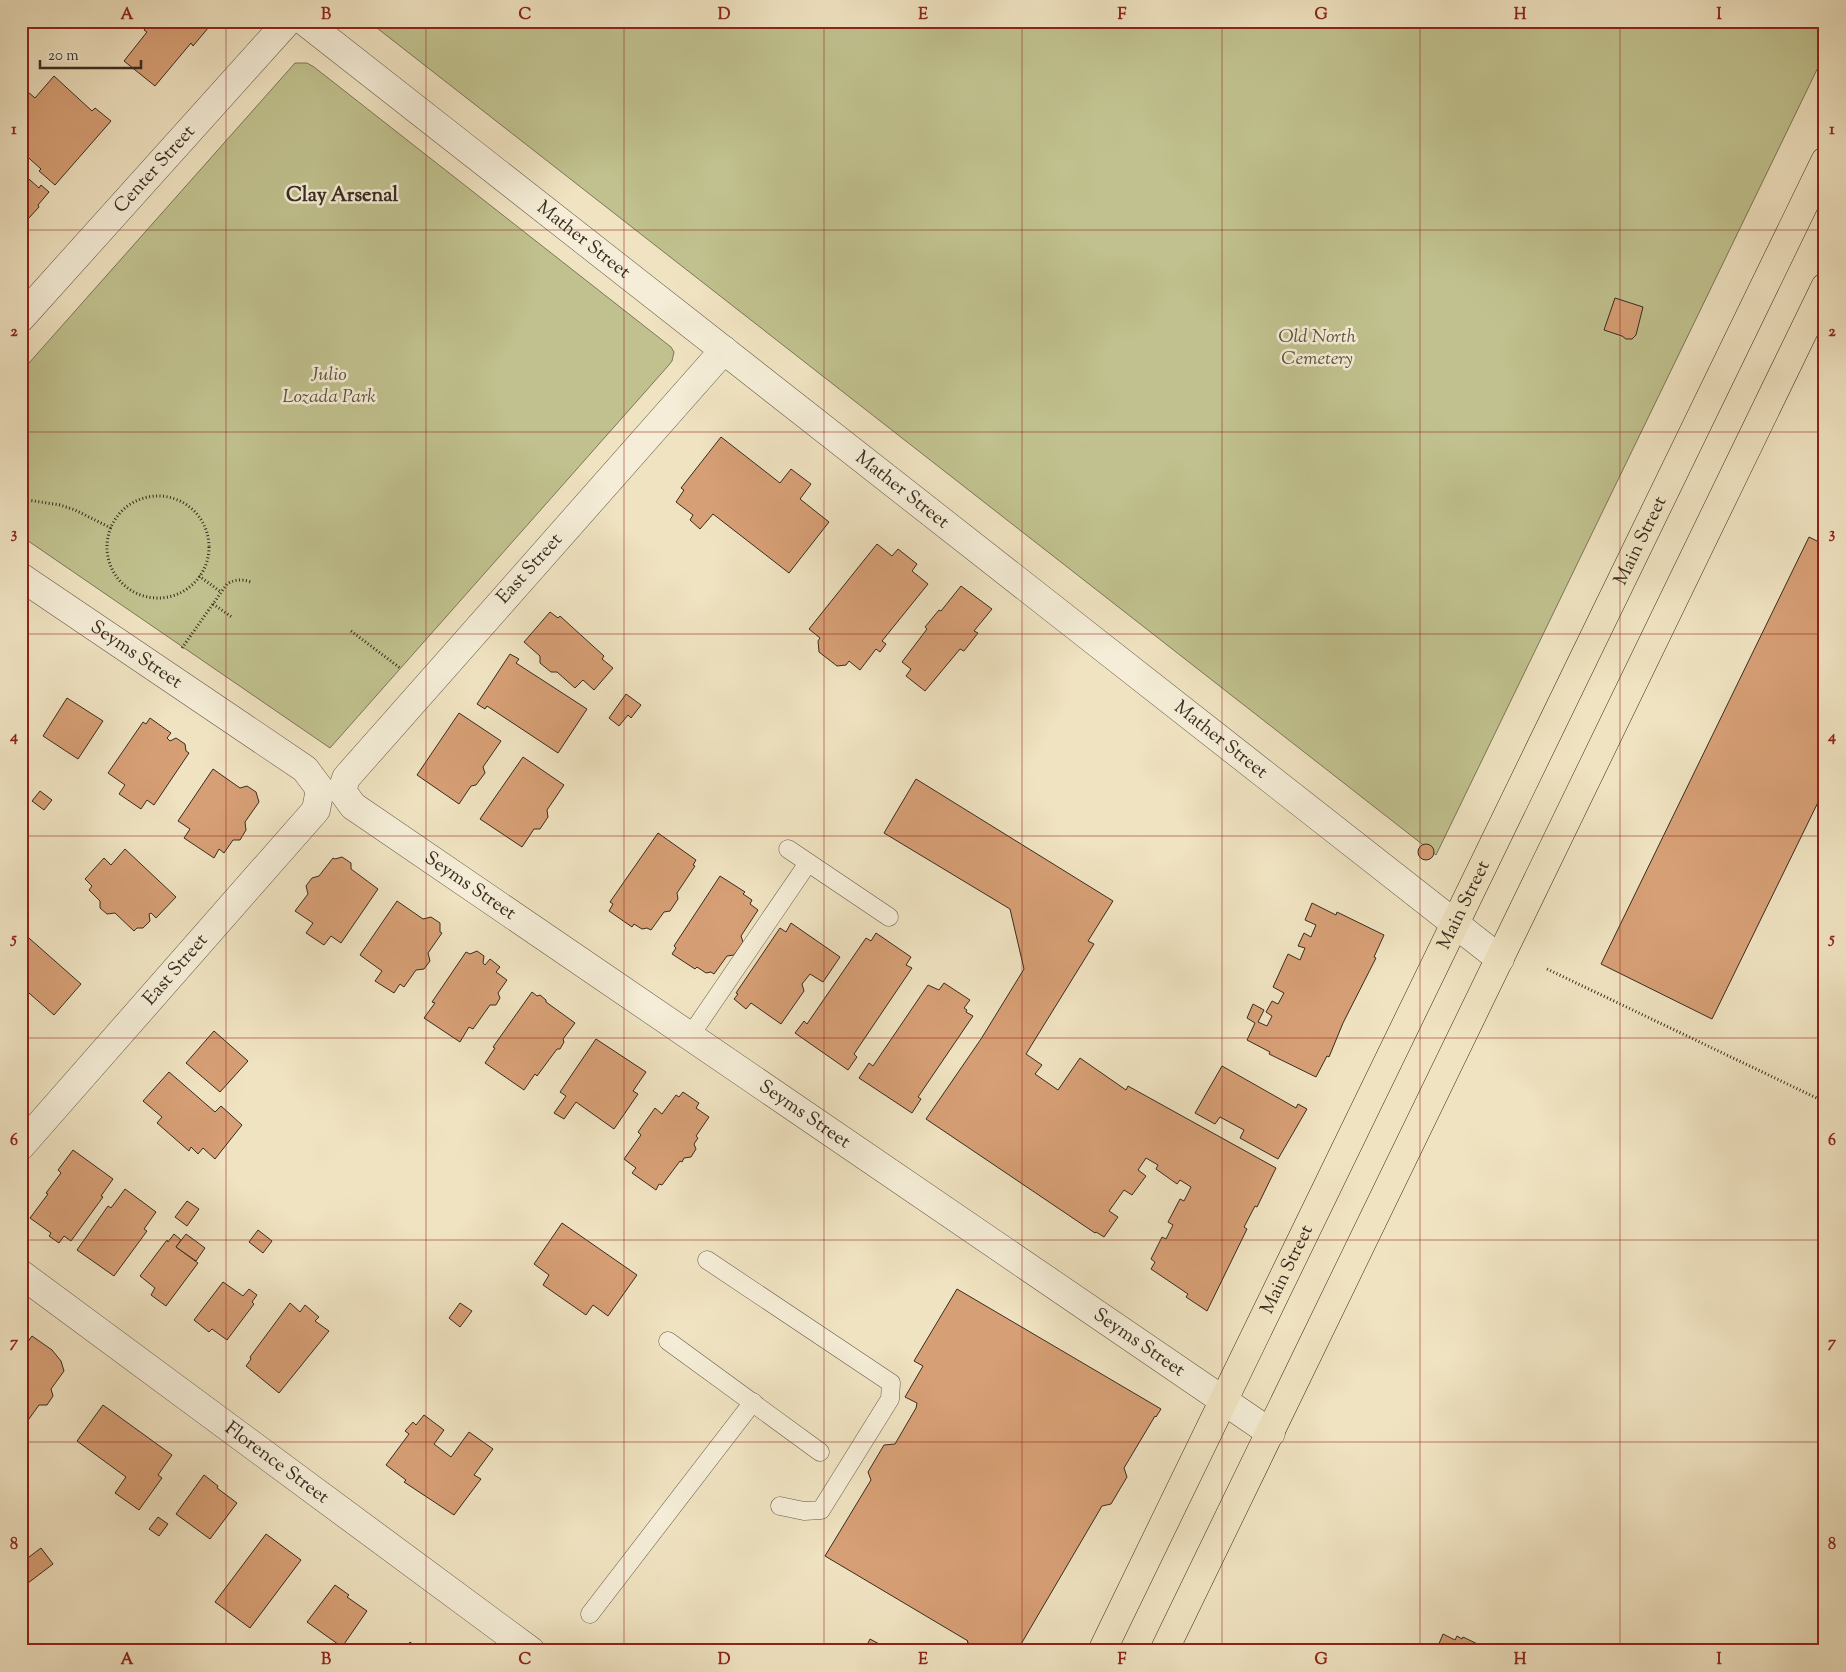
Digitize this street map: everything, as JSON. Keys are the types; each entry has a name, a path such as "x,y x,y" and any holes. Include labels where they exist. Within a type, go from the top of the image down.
{"main road":[{"name":"Main Street","path":"1102,1651 1825,160"},
{"path":"1164,1651 1825,287"}],"street":[{"name":"Center Street","path":"21,318 288,21"},
{"name":"Mather Street","path":"304,21 1500,959"},
{"name":"East Street","path":"21,1146 316,810 331,790 346,778 724,350"},
{"name":"Seyms Street","path":"21,577 305,769 353,806 1271,1433"},
{"name":"Florence Street","path":"21,1274 531,1651"}],"lane":[{"path":"788,849 889,917"},
{"path":"690,1036 808,863"},
{"path":"708,1260 891,1382 890,1399 821,1510 804,1511 780,1506"},
{"path":"668,1341 820,1452"},
{"path":"590,1614 753,1402"}],"path":[{"path":"156,496 172,497 188,505 200,517 208,533 210,551 205,567 199,576 196,582 181,592 164,597 147,597 132,591 119,580 111,566 107,550 108,534 115,519 126,507 140,499 156,496"},
{"path":"21,499 75,510 111,528"},
{"path":"199,576 221,592"},
{"path":"180,650 227,584 233,580 252,582"},
{"path":"212,604 233,618"},
{"path":"351,631 403,671"},
{"path":"1547,969 1825,1102"}],"green space":[{"name":"Old North Cemetery","path":"368,21 1825,21 1825,53 1436,855"},
{"name":"Julio Lozada Park","path":"295,63 307,63 314,67 671,347 674,352 672,361 668,366 330,748 21,536 21,372"}],"building":[{"path":"151,21 214,21 193,46 191,43 155,86 124,61 147,32 144,30"},
{"path":"54,76 92,111 95,108 111,121 55,185 21,151 21,86 35,98"},
{"path":"21,172 39,188 41,185 49,192 38,205 39,207 21,224"},
{"path":"1615,298 1643,307 1636,335 1632,339 1626,339 1604,330"},
{"path":"721,437 780,483 791,469 811,484 800,499 829,522 789,573 713,514 700,529 690,520 693,515 676,502 684,490 681,488"},
{"path":"1809,537 1825,545 1825,788 1712,1019 1601,964"},
{"path":"877,544 892,556 898,549 917,564 912,571 928,584 882,641 886,644 880,652 876,649 860,670 849,661 846,665 837,666 819,652 818,641 820,638 809,629"},
{"path":"961,586 992,609 974,631 978,633 964,651 960,649 925,691 906,676 911,669 902,662 927,629 925,627"},
{"path":"550,612 558,618 560,616 604,656 602,659 613,668 594,690 583,680 575,688 557,672 551,672 540,663 540,656 524,642"},
{"path":"510,654 519,659 516,663 587,709 558,753 487,706 485,709 477,704"},
{"path":"626,694 641,705 631,718 628,715 619,726 609,718"},
{"path":"67,698 103,721 78,759 43,736"},
{"path":"459,713 501,741 483,767 485,773 476,785 471,786 459,804 417,775"},
{"path":"150,718 171,733 167,738 170,741 176,738 185,744 186,751 189,753 154,805 147,800 141,809 119,794 125,785 108,773 143,722 146,724"},
{"path":"523,757 564,785 547,810 548,817 540,829 534,829 522,847 480,819"},
{"path":"213,769 240,788 247,786 256,792 259,802 245,822 246,830 240,840 233,840 224,853 219,849 214,858 184,838 190,829 178,821"},
{"path":"916,779 1113,901 1088,941 1094,944 1026,1054 1042,1065 1035,1074 1058,1090 1080,1058 1126,1090 1128,1086 1276,1168 1257,1207 1255,1206 1244,1227 1247,1229 1207,1311 1186,1297 1188,1294 1151,1269 1155,1262 1151,1259 1162,1237 1166,1239 1173,1225 1168,1222 1180,1199 1184,1201 1191,1187 1180,1180 1177,1184 1156,1169 1158,1165 1146,1158 1138,1170 1146,1176 1132,1195 1124,1190 1109,1211 1118,1217 1104,1237 1095,1233 926,1119 981,1039 1024,969 1010,909 884,833"},
{"path":"40,791 52,800 44,810 32,801"},
{"path":"658,833 696,860 693,865 695,866 677,893 678,899 670,911 664,912 651,930 647,928 642,929 634,924 632,927 609,911 613,904 610,902"},
{"path":"1426,844 1434,852 1426,860 1418,852"},
{"path":"125,849 176,897 156,918 151,913 149,914 150,921 143,928 137,928 134,931 115,913 107,914 100,908 100,901 89,890 92,886 85,879 104,858 111,865"},
{"path":"342,857 351,863 351,869 378,889 341,943 331,936 324,945 306,933 313,923 295,911 308,894 306,886 312,878 319,876 333,858"},
{"path":"720,876 745,892 743,894 752,900 750,904 758,910 741,936 743,942 734,955 727,956 714,974 711,972 706,973 697,967 695,969 672,954 676,948 674,946"},
{"path":"397,901 423,919 431,917 440,923 440,932 442,933 428,953 430,961 424,969 416,970 404,987 400,984 394,993 375,981 382,971 360,955"},
{"path":"1312,903 1336,915 1337,912 1384,935 1374,957 1376,958 1343,1023 1329,1057 1327,1056 1316,1077 1269,1054 1270,1052 1247,1040 1255,1023 1247,1018 1253,1004 1264,1010 1258,1022 1267,1026 1272,1016 1266,1012 1272,1001 1278,1004 1284,993 1273,987 1288,954 1300,960 1305,948 1298,946 1304,933 1311,937 1316,925 1305,920"},
{"path":"791,923 840,957 823,982 810,974 802,984 804,991 781,1024 751,1003 746,1009 734,999 738,994 736,993 780,928 786,932"},
{"path":"21,931 81,984 54,1015 21,986"},
{"path":"876,933 911,957 906,965 912,968 854,1054 857,1057 848,1070 795,1033 804,1021 807,1024 866,938 871,941"},
{"path":"477,951 484,956 483,963 485,965 490,959 500,967 496,972 507,980 498,993 500,998 496,1005 490,1005 473,1029 469,1027 460,1042 424,1018 435,1003 432,1002 466,952 470,954"},
{"path":"944,983 970,1000 964,1008 967,1010 966,1012 973,1016 918,1097 921,1099 912,1113 859,1078 869,1063 873,1066 928,985 939,990"},
{"path":"532,992 537,996 540,995 546,1002 575,1023 563,1039 564,1042 560,1049 557,1049 537,1076 535,1074 524,1090 485,1063 495,1048 493,1047"},
{"path":"214,1031 248,1061 220,1092 186,1063"},
{"path":"596,1039 646,1072 633,1091 638,1094 614,1129 576,1102 564,1119 554,1113 566,1096 560,1092"},
{"path":"1222,1066 1296,1108 1298,1104 1307,1109 1278,1159 1240,1138 1244,1130 1220,1117 1215,1124 1195,1113"},
{"path":"169,1072 215,1112 221,1106 242,1125 215,1159 203,1148 198,1154 191,1147 189,1151 157,1123 162,1117 143,1101"},
{"path":"683,1092 699,1103 696,1108 709,1117 696,1136 698,1138 694,1144 696,1149 691,1157 684,1158 682,1162 680,1161 662,1185 659,1184 656,1190 632,1173 636,1168 624,1159 641,1135 638,1132 655,1108 662,1114 676,1095 679,1097"},
{"path":"73,1150 113,1179 101,1196 103,1197 71,1241 64,1236 59,1243 49,1236 51,1233 30,1218 48,1194 46,1193 61,1173 58,1170"},
{"path":"125,1189 156,1212 144,1229 147,1231 114,1276 77,1250 108,1206 111,1208"},
{"path":"187,1201 199,1209 187,1226 175,1217"},
{"path":"562,1223 637,1275 608,1316 593,1305 586,1315 543,1285 549,1275 534,1264"},
{"path":"258,1230 272,1241 263,1253 249,1242"},
{"path":"174,1234 181,1240 176,1247 198,1263 166,1306 151,1295 155,1288 140,1276 167,1240 168,1242"},
{"path":"186,1234 205,1248 196,1261 176,1247"},
{"path":"223,1282 243,1296 249,1289 257,1295 252,1302 254,1304 227,1340 212,1329 209,1332 194,1320"},
{"path":"957,1289 1161,1409 1124,1468 1127,1477 1111,1504 1102,1506 1017,1651 982,1651 825,1556 871,1480 868,1472 884,1445 895,1444 916,1408 917,1403 905,1397 923,1366 914,1361"},
{"path":"290,1303 300,1312 305,1305 319,1317 315,1321 329,1331 279,1393 246,1366 251,1359 250,1357"},
{"path":"460,1303 472,1311 460,1327 449,1318"},
{"path":"32,1336 52,1350 61,1361 64,1371 51,1389 53,1396 47,1405 39,1405 21,1430 21,1346 25,1341 27,1343"},
{"path":"103,1405 172,1455 158,1475 162,1478 139,1510 115,1493 126,1477 77,1441"},
{"path":"424,1415 444,1430 434,1444 451,1457 469,1432 493,1449 474,1475 481,1479 454,1515 404,1482 406,1480 386,1465 409,1434 405,1431 413,1422 416,1425"},
{"path":"204,1475 218,1486 217,1488 237,1503 210,1539 176,1514"},
{"path":"158,1517 168,1524 159,1536 149,1529"},
{"path":"266,1534 301,1560 250,1628 215,1602"},
{"path":"41,1548 53,1564 28,1583 21,1574 21,1563"},
{"path":"335,1585 349,1595 347,1597 367,1611 342,1647 307,1622"},
{"path":"1443,1634 1455,1640 1457,1636 1462,1639 1463,1637 1490,1650 1436,1651"},
{"path":"870,1639 892,1651 864,1651"},
{"path":"410,1642 421,1651 404,1651"}],"district":[{"name":"Clay Arsenal","path":"342,196"}]}
